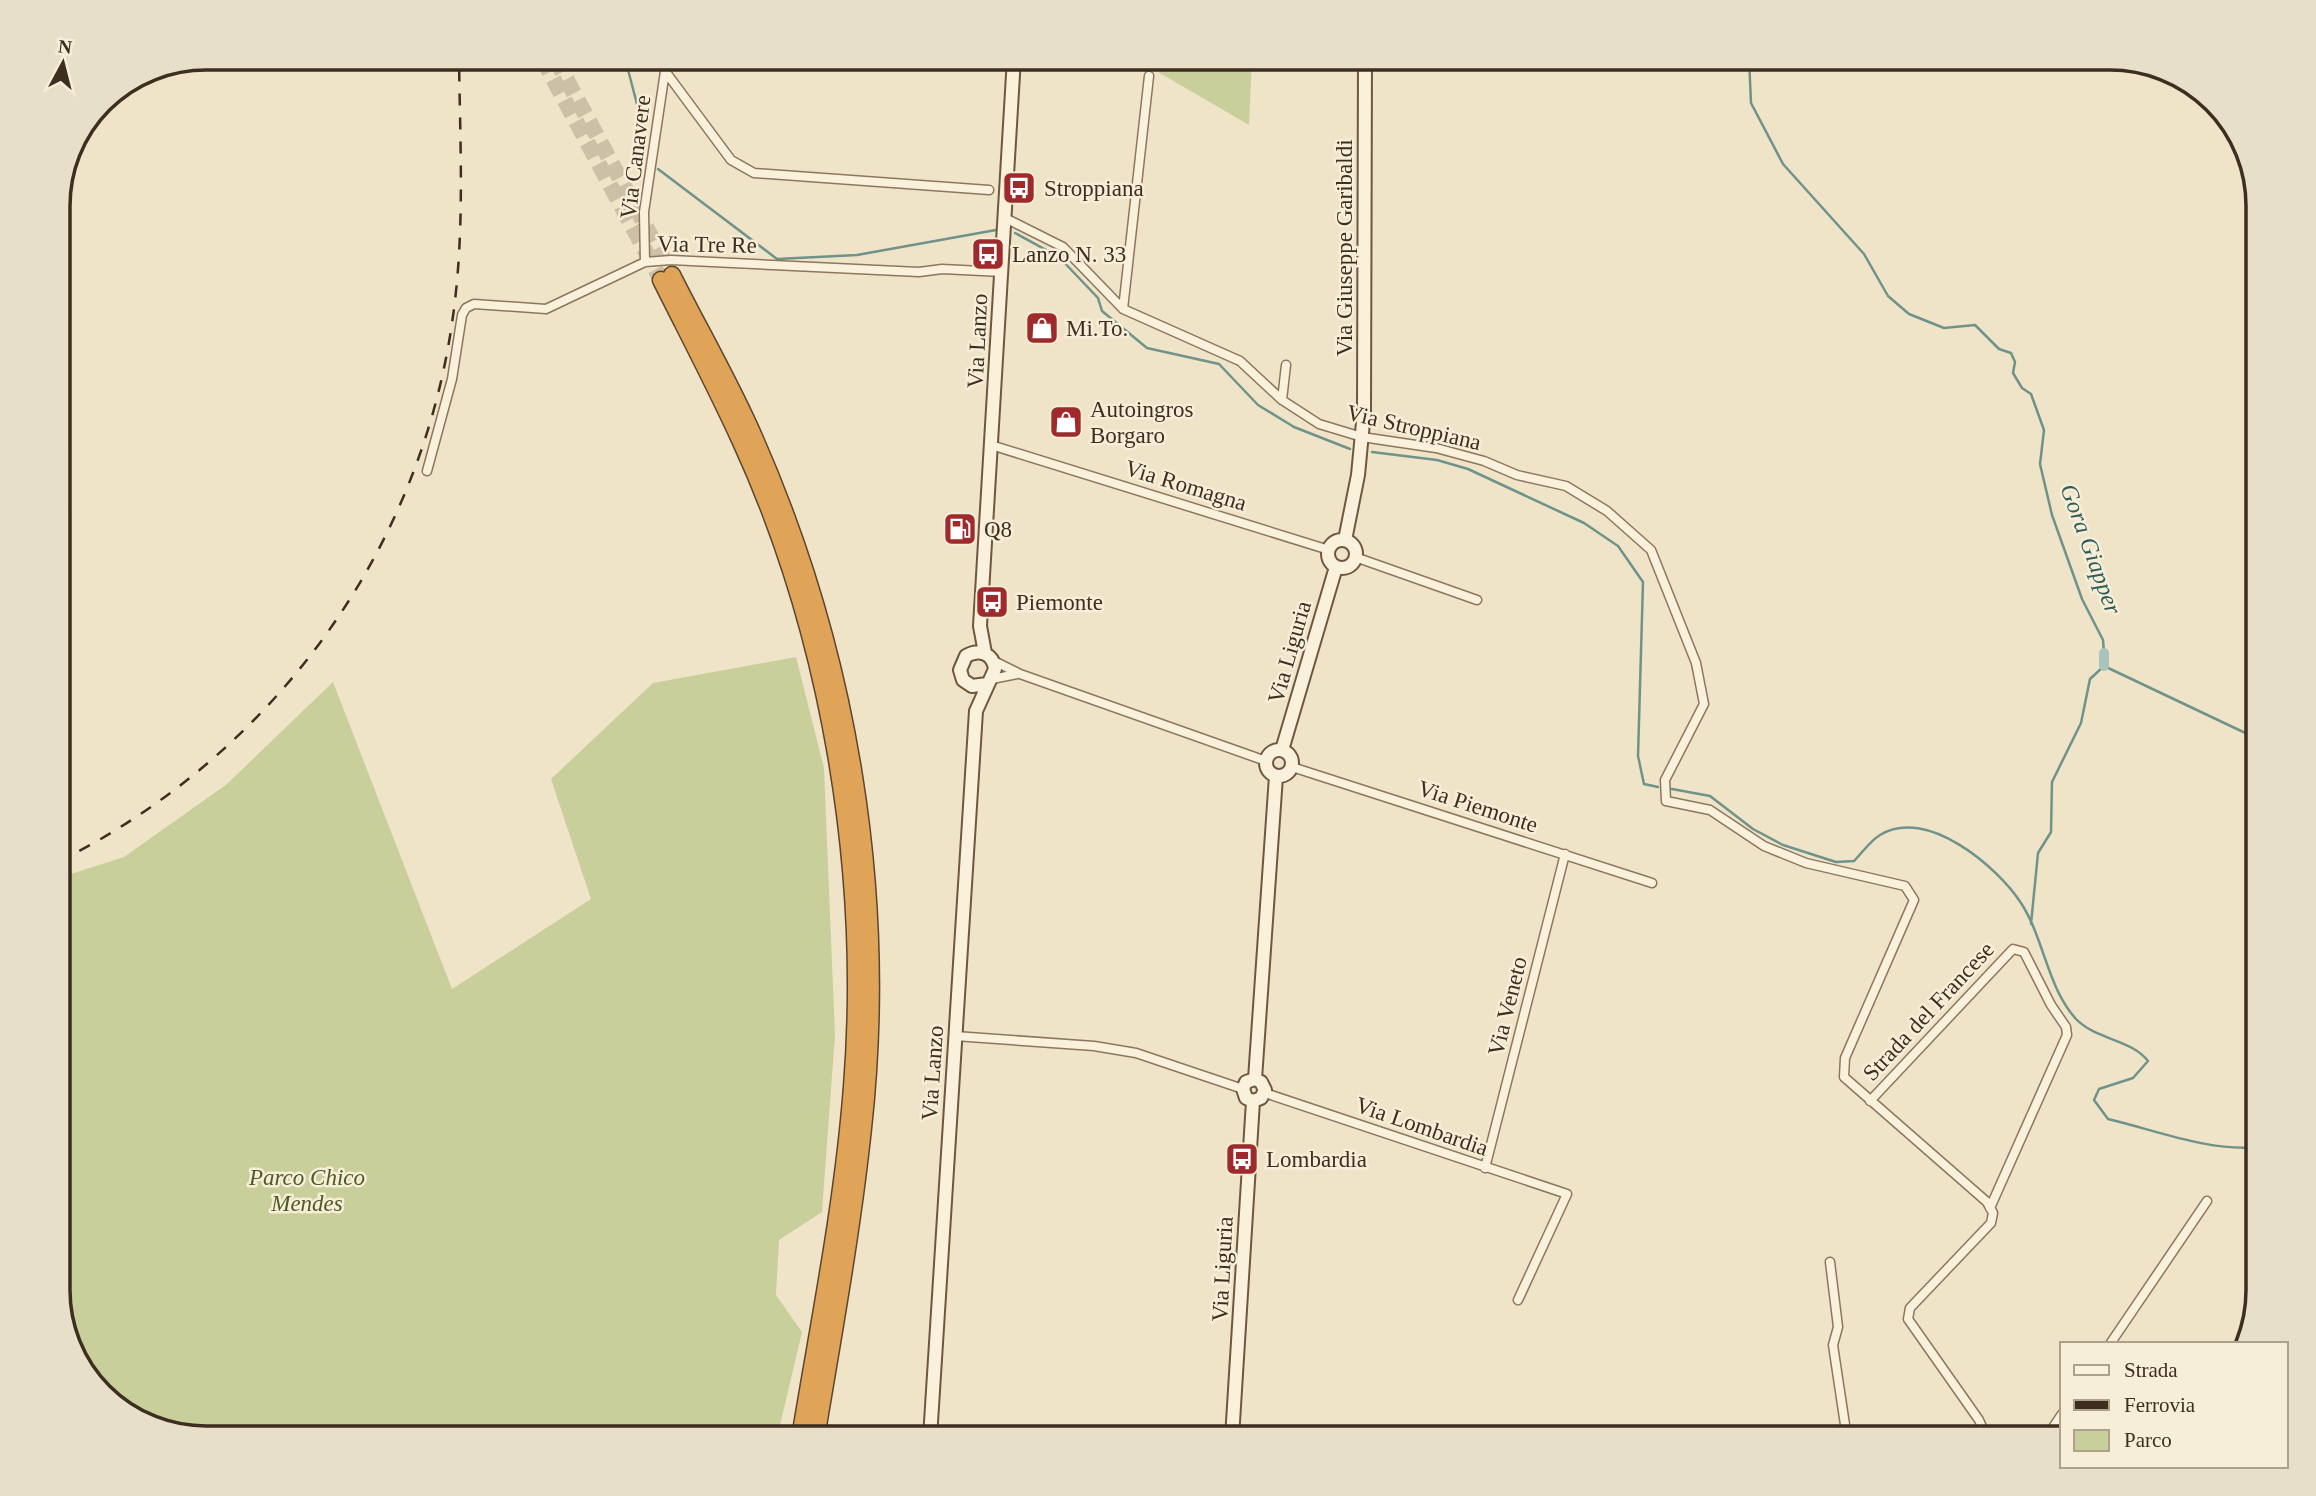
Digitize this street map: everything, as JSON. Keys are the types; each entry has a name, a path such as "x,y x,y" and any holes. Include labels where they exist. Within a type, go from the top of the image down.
{"highway":[{"path":"802,1426 838,1212 852,1088 856,988 847,825 821,680 791,573 742,444 666,278 754,436 804,569 835,679 862,836 868,907 871,1003 864,1126 818,1426"}],"street":[{"name":"Via Lanzo","path":"971,653 980,626 1013,70"},
{"name":"Via Giuseppe Garibaldi","path":"1362,437 1365,398 1365,70"},
{"path":"665,71 731,160 754,173 989,190"},
{"name":"Via Canavere","path":"645,262 644,212 665,71"},
{"path":"1123,309 1149,76"},
{"name":"Via Stroppiana","path":"1005,218 1063,247 1123,309 1240,361 1282,400 1319,424 1362,437 1436,448 1484,461 1517,475 1566,486 1607,511 1651,550 1675,604 1696,663 1704,704 1665,780 1666,801 1710,810 1764,846 1799,860"},
{"name":"Via Tre Re","path":"427,471 449,390 466,307 474,304 546,309 645,262 671,260 919,272 942,269 1002,272"},
{"path":"1282,400 1286,365"},
{"path":"1345,540 1362,437"},
{"name":"Via Romagna","path":"991,445 1329,550"},
{"path":"1345,540 1354,548 1355,557 1349,566 1336,567 1330,561 1329,550 1337,541 1345,540"},
{"path":"1355,557 1478,600"},
{"name":"Via Liguria","path":"1282,750 1336,567"},
{"name":"Via Lanzo","path":"980,626 989,656"},
{"path":"1020,674 977,687 967,684 961,675 960,665 971,653 989,656 1020,674 1266,761"},
{"path":"989,656 995,669 990,682"},
{"name":"Via Lanzo","path":"931,1426 976,711 990,682"},
{"name":"Via Lanzo","path":"967,684 976,711"},
{"path":"1282,750 1291,757 1292,767 1284,775 1276,776 1270,772 1266,761 1273,751 1282,750"},
{"name":"Via Piemonte","path":"1292,767 1652,883"},
{"path":"1255,1079 1276,776"},
{"name":"Via Veneto","path":"1485,1168 1565,854"},
{"name":"Strada del Francese","path":"1799,860 1895,882 1905,886 1914,900 1844,1058 1844,1077 1987,1202 1990,1208 1991,1223 1910,1308 1908,1319 1982,1426"},
{"name":"Strada del Francese","path":"1870,1101 2013,949 2024,952 2050,1005 2066,1027 2067,1035 1990,1208"},
{"path":"955,1036 1094,1046 1136,1053 1242,1089 1246,1098 1253,1101 1262,1098 1265,1093 1264,1085 1255,1079"},
{"path":"1242,1089 1246,1082 1255,1079"},
{"name":"Via Lombardia","path":"1265,1093 1567,1194 1518,1300"},
{"name":"Via Liguria","path":"1233,1426 1253,1101"},
{"path":"2111,1342 2207,1201"},
{"path":"1830,1262 1838,1326 1833,1345 1845,1426"}],"green space":[{"path":"1155,70 1251,70 1249,125"},
{"name":"Parco Chico Mendes","path":"796,657 824,768 835,1035 822,1212 779,1240 776,1295 802,1332 780,1426 206,1426 188,1425 154,1416 130,1403 110,1386 88,1358 80,1342 70,1299 70,874 124,857 227,784 333,682 452,989 591,899 551,779 653,683"}],"waterway":[{"path":"628,70 639,112"},
{"name":"Gora Giapper","path":"1750,70 1751,103 1783,164 1864,254 1888,296 1909,314 1944,328 1975,325 1999,349 2011,353 2015,362 2013,373 2022,388 2031,394 2044,430 2040,464 2052,515 2082,599 2103,640 2104,653"},
{"path":"658,169 777,259 857,255 996,230"},
{"path":"1015,233 1059,257 1098,298 1102,311 1147,348 1219,364 1258,405 1294,427 1350,449"},
{"path":"1372,452 1437,460 1468,469 1584,523 1618,546 1643,582 1638,756 1644,784 1658,787"},
{"name":"Gora Giapper","path":"2104,653 2104,666"},
{"name":"Gora Giapper","path":"2031,924 2038,853 2051,832 2052,782 2081,723 2090,679 2104,666 2246,733"},
{"name":"Gora Giapper","path":"1672,789 1710,796 1753,829 1783,845 1836,862 1854,861 1876,838 1898,828 1918,828 1939,834 1959,845 1996,873 2021,903 2035,931 2058,992 2076,1019 2093,1031 2132,1048 2148,1061 2133,1078 2099,1089 2094,1100 2108,1119 2202,1143 2246,1148"}],"tunnel":[{"path":"548,70 661,280"},
{"path":"561,70 672,275"}],"railway":[{"path":"70,855 135,818 205,765 268,705 323,638 370,565 408,486 436,403 453,316 460,219 459,70"}],"place":[{"name":"Stroppiana","path":"1019,188"},
{"name":"Lanzo N. 33","path":"988,254"},
{"name":"Mi.To.","path":"1042,328"},
{"name":"Autoingros Borgaro","path":"1066,422"},
{"name":"Q8","path":"960,529"},
{"name":"Piemonte","path":"992,602"},
{"name":"Lombardia","path":"1242,1159"}]}
